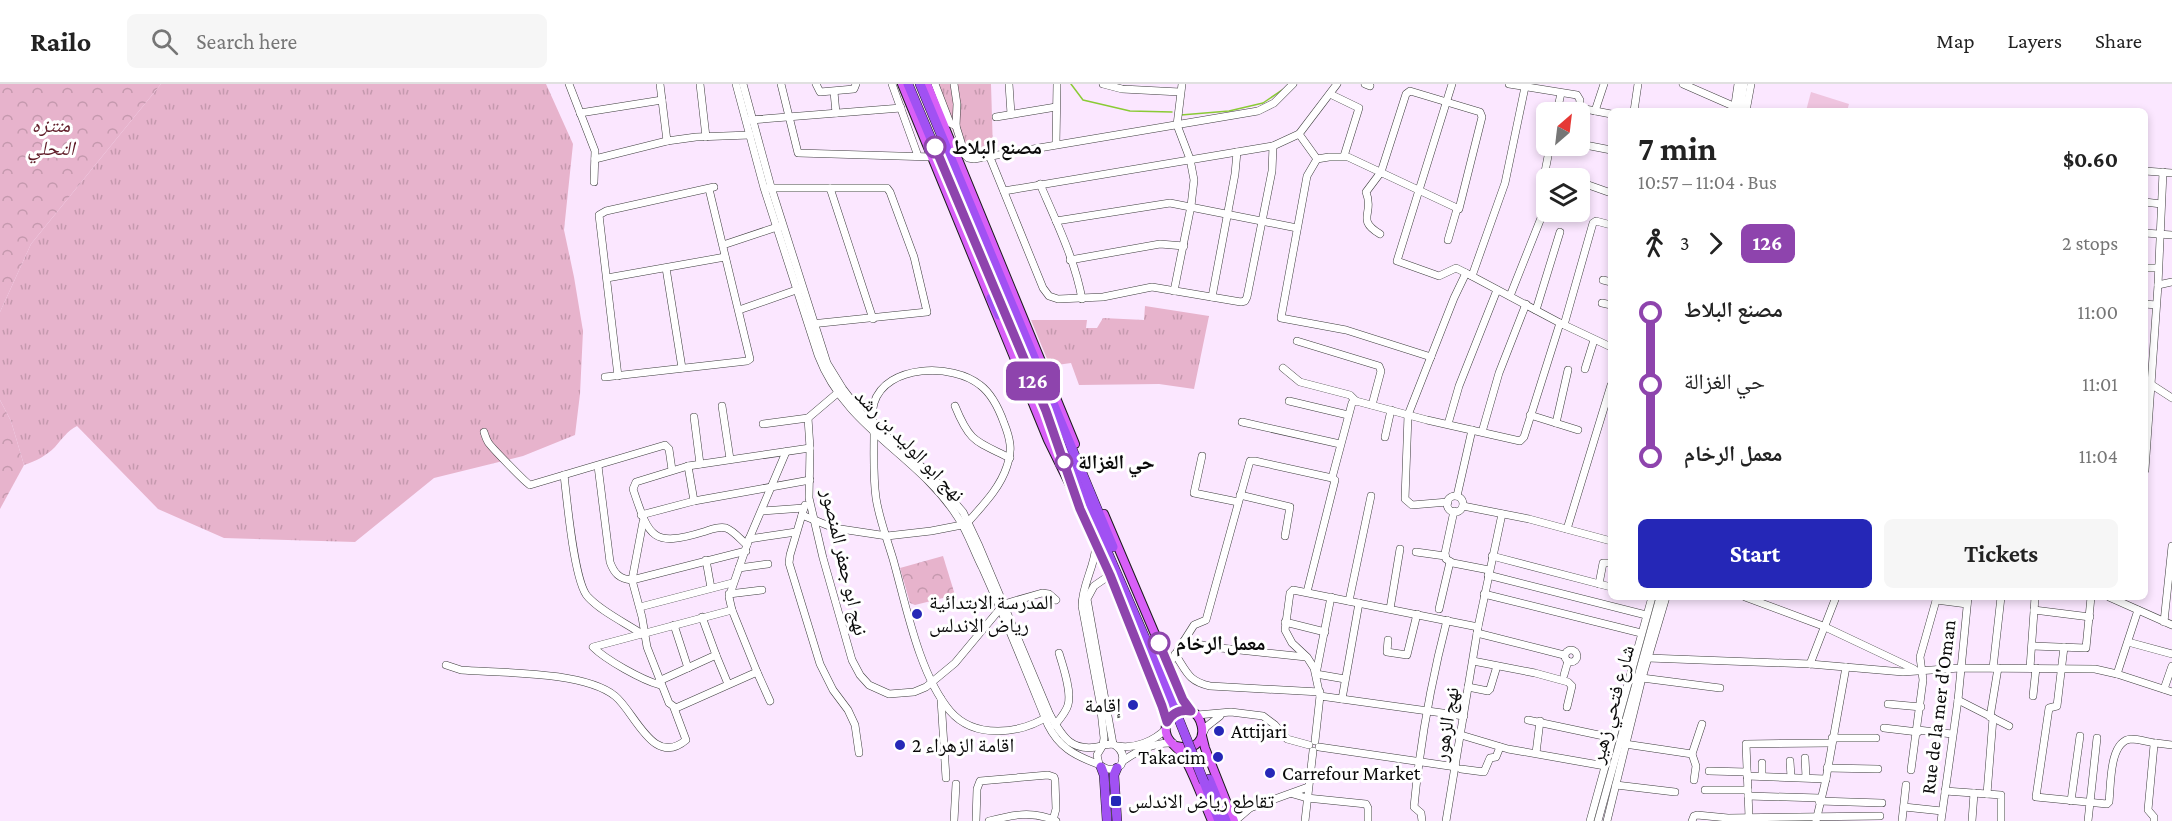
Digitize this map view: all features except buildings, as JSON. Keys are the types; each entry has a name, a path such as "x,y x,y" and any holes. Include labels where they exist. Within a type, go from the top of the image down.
{"highway":[{"path":"908,84 1045,409 1080,509"},
{"path":"920,84 1164,668 1207,781 1219,821"},
{"path":"969,186 1006,291"},
{"path":"991,298 1045,409 1164,668"},
{"path":"1023,333 1078,451"},
{"path":"1117,821 1114,775 1120,764"},
{"path":"1100,766 1104,775 1107,821"},
{"path":"1207,781 1226,821"}],"main road":[{"path":"902,84 1048,440 1110,575 1162,706 1166,734 1186,760 1212,821"},
{"path":"927,84 1078,451 1164,668 1183,700 1202,723 1202,734 1234,821"},
{"path":"1166,725 1174,713 1185,710 1194,713"},
{"path":"1175,745 1189,747 1194,745 1202,734"}],"street":[{"path":"569,84 592,143 595,159 594,182"},
{"path":"660,84 667,141"},
{"path":"700,84 706,137"},
{"name":"نهج ابو الوليد بن رشد","path":"735,84 812,324 840,391 857,417 925,478 965,523"},
{"name":"نهج ابو الوليد بن رشد","path":"743,84 748,121"},
{"path":"781,84 798,153 932,156"},
{"path":"816,84 818,92 854,89 856,84"},
{"path":"892,84 918,156"},
{"path":"936,84 950,123 956,126"},
{"path":"954,84 957,104 956,126 968,158 974,159 1263,110 1285,94 1293,84"},
{"path":"1009,84 1011,114"},
{"path":"1056,144 1057,84"},
{"path":"1102,84 1122,87 1181,88 1177,125 1190,159 1194,180 1184,246 1174,291"},
{"path":"1004,191 1273,146 1299,134 1337,84"},
{"path":"1452,84 1397,261 1439,276 1456,268 1608,346"},
{"path":"1509,84 1579,97 1579,102"},
{"path":"1595,111 1604,84"},
{"path":"1634,108 1638,84"},
{"path":"1683,84 1737,108"},
{"path":"1692,84 1737,108"},
{"path":"1738,84 1739,108"},
{"path":"1739,108 1744,84"},
{"path":"1739,108 1750,84"},
{"path":"1448,502 1412,505 1405,499 1408,415 1431,357 1469,275 1505,183 1525,87"},
{"path":"834,92 836,113"},
{"path":"1380,234 1369,227 1366,222 1370,202 1366,192 1381,172 1408,92 1478,110 1482,117 1461,207 1457,209 1448,240"},
{"path":"1559,102 1561,93"},
{"path":"1329,94 1359,108 1344,156"},
{"path":"580,113 662,100"},
{"path":"996,117 1056,107"},
{"path":"748,121 901,108"},
{"path":"1590,111 1608,113"},
{"path":"1299,134 1317,159"},
{"path":"595,159 667,141 752,135"},
{"path":"989,155 1043,288 1049,296 1082,299 1117,295 1149,287 1241,302 1247,299 1272,171 1273,146"},
{"path":"1590,146 1608,149"},
{"path":"1212,297 1228,215 1237,152"},
{"path":"1317,159 1344,156 1457,209"},
{"path":"1510,296 1545,208 1541,192 1548,156"},
{"path":"1317,159 1307,176 1281,318 1346,330 1431,357"},
{"path":"2148,171 2172,173"},
{"path":"2148,408 2158,285 2163,172"},
{"path":"1040,184 1080,285 1082,299"},
{"path":"1590,186 1608,192"},
{"path":"767,187 884,187 889,189 914,257 928,311 873,319 812,324"},
{"path":"605,377 618,376 749,360 712,188 602,212 599,219 618,376"},
{"path":"830,188 873,319"},
{"path":"2148,202 2161,204"},
{"path":"1056,221 1165,204 1191,206 1296,228"},
{"path":"1282,368 1296,380 1350,395 1356,401 1520,441 1524,437 1562,324 1593,223 1596,221 1608,224"},
{"path":"723,246 780,226"},
{"path":"1536,310 1560,231"},
{"path":"2148,233 2172,235"},
{"path":"1070,260 1160,244 1184,246"},
{"path":"607,278 726,257"},
{"path":"666,268 682,368"},
{"path":"2148,268 2158,268"},
{"path":"1603,280 1608,281"},
{"path":"2158,285 2172,282"},
{"path":"739,310 800,288"},
{"path":"1448,424 1459,386 1497,290"},
{"path":"1602,303 1608,304"},
{"path":"1482,432 1499,373 1526,304"},
{"path":"2148,304 2156,305"},
{"path":"1585,369 1594,340"},
{"path":"1297,341 1379,366 1381,371 1372,405"},
{"path":"1556,423 1568,370"},
{"path":"762,511 803,511 818,523 834,528 886,536 965,523 998,486 1010,458 1010,438 997,405 989,394 970,378 951,372 914,373 889,381 876,398 872,412 876,497 886,536 915,637 932,682 956,716 971,726 1005,732 1048,717"},
{"path":"2149,390 2172,398"},
{"path":"763,424 808,417 840,391"},
{"name":"نهج ابو الوليد بن رشد","path":"840,391 873,425 931,475 955,501 1002,606 1058,742 1066,750 1100,766"},
{"path":"1567,530 1608,395"},
{"path":"1289,401 1348,415"},
{"path":"1307,592 1335,480 1332,478 1340,444 1350,406 1356,401"},
{"path":"722,406 730,459"},
{"path":"955,406 963,427 971,437 1010,458"},
{"path":"1386,437 1391,410"},
{"path":"1530,415 1578,430"},
{"path":"694,417 700,464"},
{"name":"نهج ابو جعفر المنصور","path":"808,417 809,498 852,660 860,675 874,689 889,694 914,692 932,682 956,663 1002,606"},
{"path":"1242,422 1340,444"},
{"path":"1457,496 1472,430"},
{"path":"484,432 489,444 528,485 665,445 669,449 672,470"},
{"path":"747,545 732,532 723,528 667,540 655,534 642,518 633,489 634,483 688,466 810,448"},
{"path":"770,701 732,610 729,594 786,452"},
{"path":"1202,456 1194,491 1197,494 1239,498 1290,507 1285,536"},
{"path":"1164,668 1194,625 1206,620 1248,464 1252,461 1332,478"},
{"path":"597,466 610,562 616,575 624,579 632,580 706,560 747,545 796,532"},
{"path":"688,466 694,501"},
{"path":"564,475 582,590 593,602 643,634"},
{"path":"642,518 694,501 810,480"},
{"path":"1349,601 1371,496"},
{"path":"1457,496 1462,500 1463,506 1454,511 1449,508 1448,502 1451,497 1457,496"},
{"path":"809,498 796,532 789,563 820,664 855,725 859,753"},
{"path":"1463,506 1608,540"},
{"path":"1439,609 1454,511"},
{"name":"نهج الزهور","path":"1446,821 1459,768 1468,687 1488,572 1502,514"},
{"path":"446,665 461,670 565,678 593,686 616,696 650,740 661,748 671,747 687,740 674,708 669,703 660,683 643,634 640,607 632,580 642,518"},
{"path":"1096,543 1095,561 1083,590 1082,601 1104,738 1097,754 1100,766 1106,770 1145,748 1161,743 1175,745"},
{"path":"2116,600 2168,624 2167,599 2172,546"},
{"path":"1390,609 1400,549"},
{"path":"1416,552 1646,615"},
{"path":"1492,556 1608,586"},
{"path":"706,560 711,588"},
{"path":"1599,584 1604,563 1608,563"},
{"path":"739,568 768,564"},
{"path":"1110,575 1094,586 1087,599 1116,745 1123,756 1120,764"},
{"path":"640,607 732,583"},
{"path":"2167,599 2172,584"},
{"path":"1305,821 1320,694 1316,675 1304,655 1286,633 1285,622 1291,591 1295,589 1447,620 1566,658 1564,675"},
{"path":"729,594 762,590"},
{"path":"1002,606 1042,592 1056,600"},
{"path":"1484,594 1641,633"},
{"path":"1316,675 1331,597"},
{"path":"1590,821 1651,600"},
{"name":"شارع فتحي زهير","path":"1598,821 1659,600"},
{"name":"شارع فتحي زهير","path":"1609,820 1625,744 1665,600"},
{"path":"1753,600 1824,626 1918,670"},
{"path":"1810,664 1835,600"},
{"path":"1911,770 1923,680 1918,670 1936,600"},
{"name":"Rue de la mer d'Oman","path":"1941,821 1958,700 1967,600"},
{"path":"1987,794 2001,600"},
{"path":"2033,696 2032,646 2035,600"},
{"path":"2032,646 2084,649 2087,647 2091,600"},
{"path":"1342,699 1359,603"},
{"path":"716,656 660,683 649,682 593,647 732,610"},
{"path":"2034,610 2090,617"},
{"path":"2117,674 2138,610"},
{"path":"1388,640 1388,652 1407,655 1417,614"},
{"path":"702,617 728,684"},
{"path":"1422,819 1414,807 1419,761 1426,712 1447,620"},
{"path":"1285,622 1325,632"},
{"path":"674,625 688,668"},
{"path":"1184,641 1232,650 1320,657"},
{"path":"2128,642 2172,654"},
{"path":"2064,647 2057,706 2049,708 2035,795 2037,798 2108,803 2114,757 2120,745 2131,739 2172,746"},
{"path":"1055,725 1068,707 1069,700 1059,653"},
{"path":"1175,654 1190,678 1210,687 1320,694 1464,716"},
{"path":"1648,658 1810,664 1904,672 1960,668 2096,669 2172,692"},
{"path":"1473,661 1568,682 1572,686 1567,707"},
{"path":"1468,687 1490,689 1497,666"},
{"path":"2164,688 2172,666"},
{"path":"1816,818 1826,779 1846,667"},
{"path":"674,708 758,672"},
{"path":"1316,675 1345,680"},
{"path":"1642,678 1720,688"},
{"path":"941,696 946,778"},
{"path":"1958,700 2009,726"},
{"path":"1888,705 1921,707"},
{"path":"1194,713 1245,713 1263,716 1275,725 1287,739 1314,746 1483,773 1490,758 1497,757 1500,747"},
{"path":"1202,734 1206,727 1222,714"},
{"name":"نهج ابو الوليد بن رشد","path":"1048,717 1063,737 1071,743 1088,748 1102,746"},
{"path":"1528,720 1613,738"},
{"path":"1536,753 1540,722"},
{"path":"1694,780 1696,766 1692,754 1702,724"},
{"path":"1102,746 1116,745 1127,748 1143,743 1159,735 1166,725"},
{"path":"1884,728 1952,734"},
{"path":"1461,735 1500,747 1605,766"},
{"path":"2071,801 2080,736"},
{"path":"1749,817 1745,747 1747,743 1876,738"},
{"path":"2088,821 2097,738"},
{"path":"1625,744 1692,754"},
{"path":"2154,821 2154,817 2148,810 2155,744"},
{"path":"1805,758 1806,777"},
{"path":"1790,760 1791,777"},
{"path":"1762,763 1762,776"},
{"path":"1776,767 1777,776"},
{"path":"1827,768 1878,769"},
{"path":"1709,771 1826,779"},
{"path":"976,821 977,789 980,781 1048,775 1054,777 1056,809 1054,820 1037,814 1019,814 989,821"},
{"path":"954,821 956,784"},
{"path":"1616,785 1675,792"},
{"path":"1902,821 1905,785"},
{"path":"1229,810 1250,808 1308,787"},
{"path":"1705,790 1882,803"},
{"path":"1945,792 2002,796 2001,821"},
{"path":"1293,794 1307,798 1363,803 1367,805 1368,821"},
{"path":"1972,821 1974,794"},
{"path":"1904,807 1942,811"},
{"path":"1234,821 1250,808"},
{"path":"1694,818 1791,819 1880,816"}],"green space":[{"name":"منتزه النحلي","path":"0,84 161,84 31,244 0,312"},
{"path":"161,84 546,84 573,144 564,230 583,331 580,394 575,435 523,456 434,478 355,542 224,538 158,509 77,426 48,453 24,465 11,421 0,400 0,312 31,244"},
{"path":"933,84 991,84 993,151 964,157"},
{"path":"1145,306 1209,316 1194,389 1159,384 1079,385 1071,363 1050,366 1031,320 1087,320 1086,328 1097,328 1103,318 1144,320"},
{"path":"0,400 11,421 24,465 0,509"},
{"path":"943,556 955,595 915,605 910,603 900,568"}],"shaded area":[{"path":"1811,92 1849,104 1848,108 1807,108"}],"waterway":[{"path":"1071,84 1083,100 1130,111 1172,112"},
{"path":"1181,115 1229,111 1263,103 1285,88"}],"bus line":[{"name":"126","path":"935,147 1046,411 1080,509 1110,575 1167,722 1174,713 1191,711 1183,700 1159,643"}],"place":[{"name":"مصنع البلاط","path":"935,147"},
{"name":"حي الغزالة","path":"1064,462"},
{"name":"المدرسة الابتدائية رياض الاندلس","path":"917,614"},
{"name":"معمل الرخام","path":"1159,643"},
{"name":"إقامة","path":"1133,705"},
{"name":"Attijari","path":"1219,731"},
{"name":"اقامة الزهراء 2","path":"900,745"},
{"name":"Takacim","path":"1218,757"},
{"name":"Carrefour Market","path":"1270,773"},
{"name":"تقاطع رياض الاندلس","path":"1116,801"}]}
